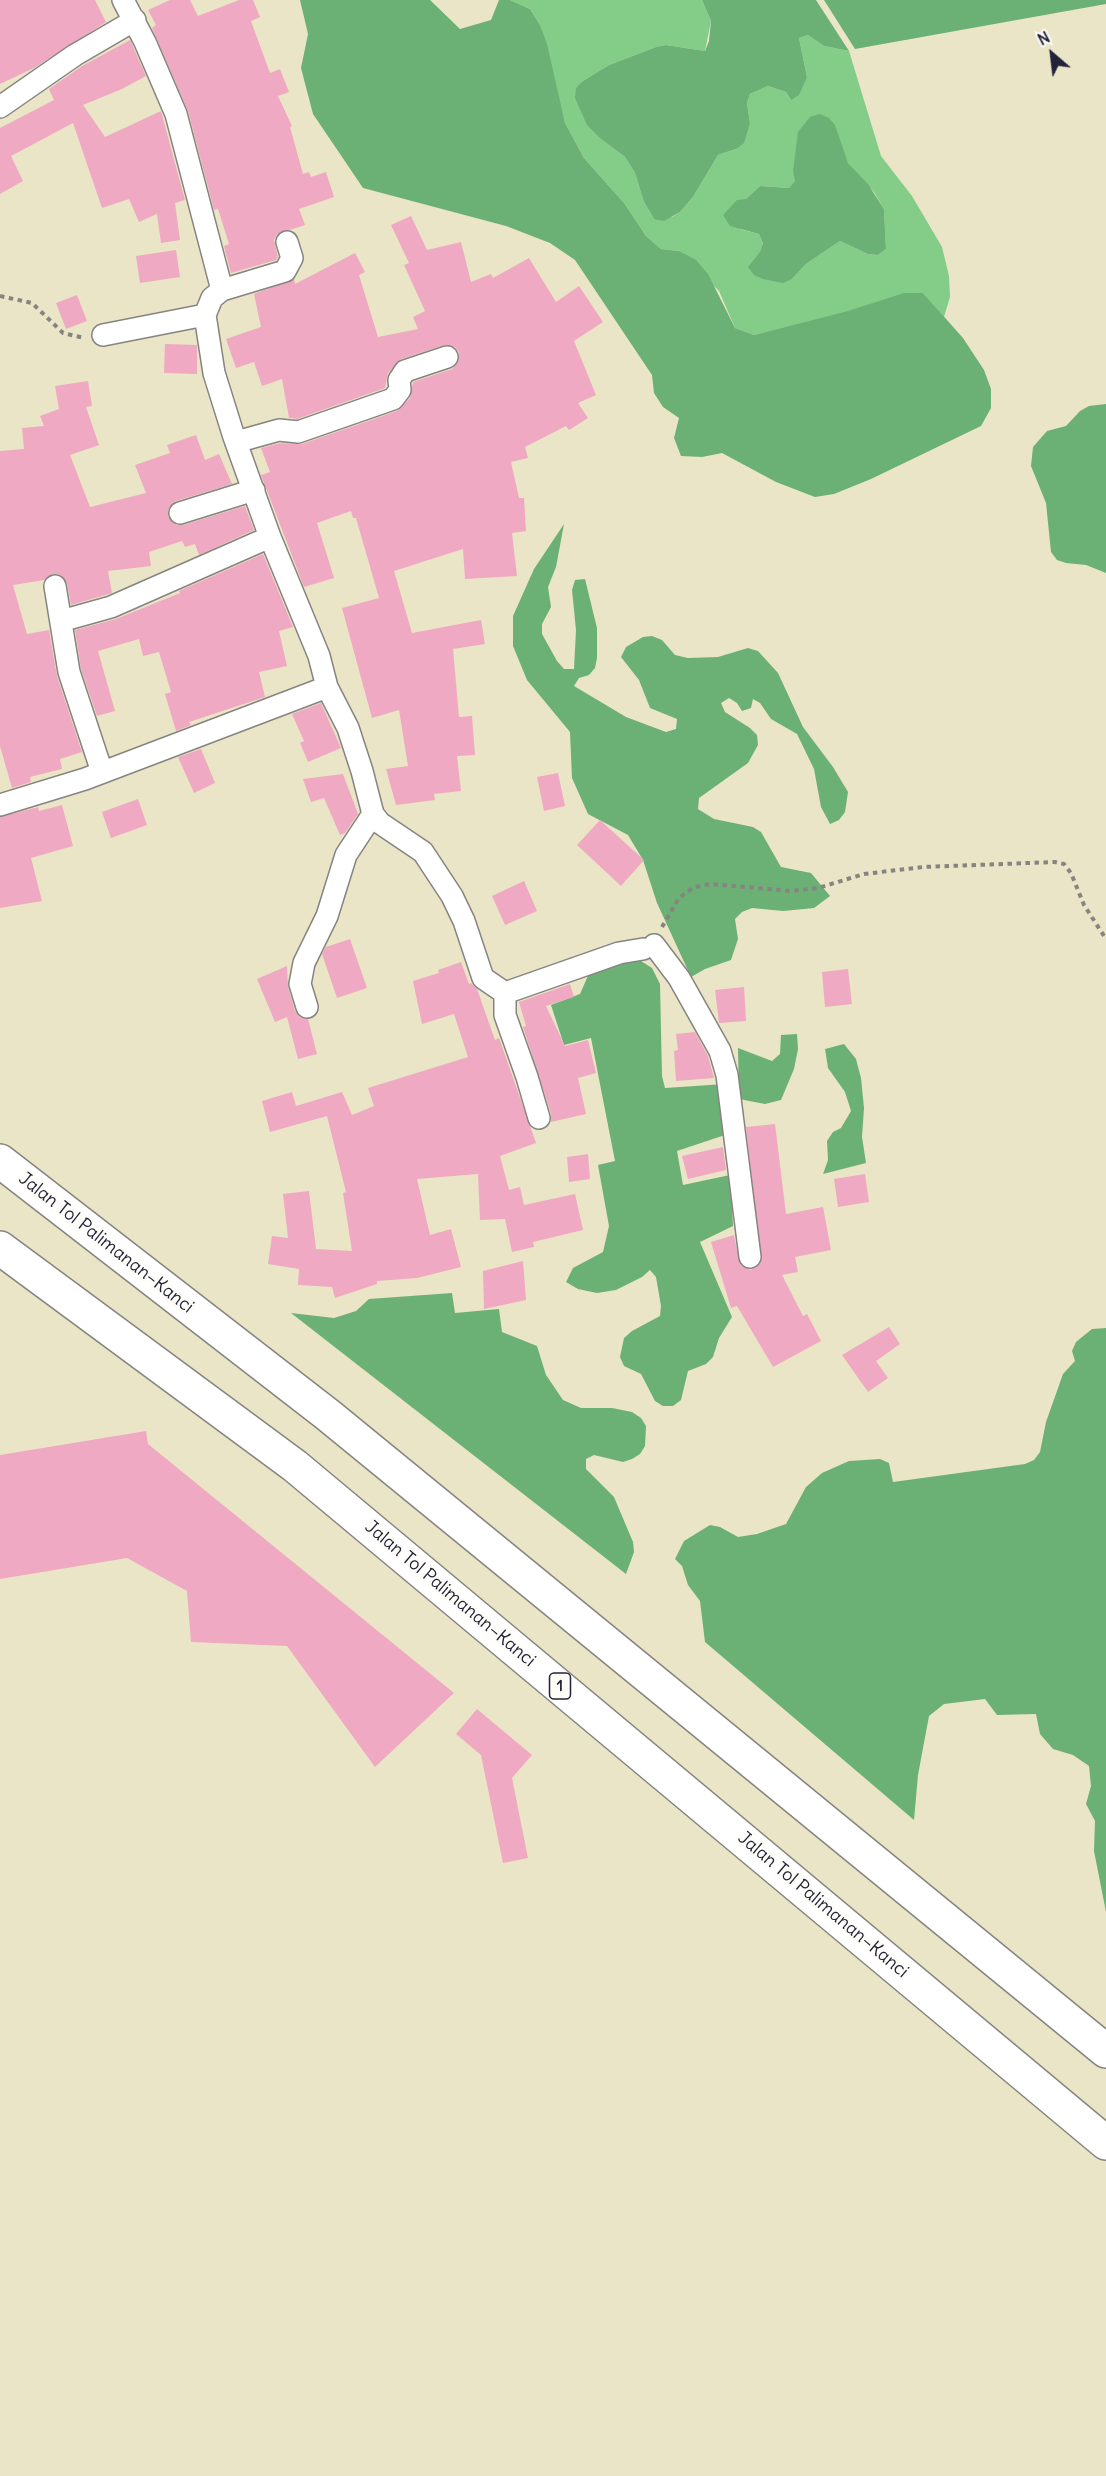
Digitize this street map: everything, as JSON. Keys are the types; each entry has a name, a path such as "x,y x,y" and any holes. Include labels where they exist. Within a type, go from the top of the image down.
{"highway":[{"name":"Jalan Tol Palimanan–Kanci","path":"0,1161 328,1415 1106,2051"},
{"name":"Jalan Tol Palimanan–Kanci","path":"0,1248 295,1466 1106,2143"}],"street":[{"path":"123,0 135,20 176,114 222,290"},
{"path":"0,107 75,55 135,20"},
{"path":"287,242 292,258 285,271 222,290 212,298 205,315 214,373 270,537 319,656 327,687 348,728 373,814 380,823 423,852 456,904 483,978 505,993"},
{"path":"103,335 205,315"},
{"path":"236,442 279,430 298,432 393,399 400,390 399,380 405,371 447,357"},
{"path":"180,513 254,490"},
{"path":"61,621 111,607 270,537"},
{"path":"55,586 69,672 102,772"},
{"path":"0,805 102,772 327,687"},
{"path":"307,1007 300,984 304,963 327,916 346,855 373,814"},
{"path":"505,993 619,953 648,947 679,978 720,1051 727,1075 750,1257"},
{"path":"505,993 505,1015 539,1118"}],"path":[{"path":"0,296 32,303 63,333 84,338 103,335"},
{"path":"648,947 679,898 694,887 711,884 791,891 818,888 864,874 923,867 1055,862 1064,864 1071,873 1084,905 1106,939"}],"green space":[{"path":"300,0 430,0 460,29 491,20 499,0 510,0 530,9 540,25 547,44 565,123 584,158 624,203 646,236 661,249 679,251 696,260 708,274 735,328 754,335 848,311 904,293 923,293 963,338 984,370 991,389 991,408 981,426 871,479 834,494 815,497 776,482 722,453 702,457 681,456 674,438 679,418 663,407 654,393 652,375 575,260 550,243 506,226 363,188 313,114 301,68 308,34"},
{"path":"510,0 702,0 711,21 705,51 666,45 656,47 609,65 583,81 601,139 625,157 635,173 644,202 654,219 672,217 680,212 693,197 718,155 736,149 750,123 747,103 750,94 768,86 786,92 791,100 807,77 799,38 808,35 824,46 849,51 881,156 912,196 942,247 949,276 950,297 944,317 923,293 754,335 735,328 719,291 679,251 661,249 646,236 624,203 584,158 565,123 540,25 530,9","holes":["844,154 848,163 874,192 884,209 886,249 878,255 868,254 840,241 806,264 792,279 760,253 763,243 759,234 740,229 746,199 760,186 789,188 796,181 793,171"]},
{"path":"702,0 816,0 849,51 824,46 808,35 799,38 807,77 799,95 791,100 786,92 768,86 750,94 747,103 750,123 744,143 736,149 718,155 693,197 680,212 664,221 654,219 644,202 635,173 625,157 587,125 575,98 576,88 609,65 656,47 666,45 705,51 709,41 711,21"},
{"path":"824,0 1106,0 1106,4 855,49"},
{"path":"820,114 829,118 835,125 848,163 868,184 884,209 886,249 878,255 868,254 840,241 806,264 792,279 783,283 763,279 754,275 748,267 760,252 763,243 759,234 730,226 723,215 737,200 746,199 760,186 789,188 795,181 793,171 798,132 810,117"},
{"path":"1106,404 1106,573 1086,565 1057,560 1051,552 1046,503 1031,466 1033,447 1047,431 1066,426 1080,411 1089,406"},
{"path":"564,524 556,567 548,587 551,607 542,624 542,634 564,669 574,669 576,630 572,590 575,580 585,579 597,628 597,658 595,668 589,675 579,678 574,686 626,717 666,732 676,729 677,719 650,708 639,680 621,657 626,647 643,637 652,636 662,640 675,655 688,658 718,657 748,648 758,651 778,673 803,727 833,767 848,792 845,812 839,820 830,824 821,807 814,769 797,734 771,719 760,703 753,699 751,708 742,711 737,703 729,698 721,703 725,712 757,735 758,745 748,763 699,798 698,809 714,819 753,827 761,832 781,867 811,873 830,896 814,908 783,911 752,908 742,912 735,919 738,939 731,960 705,969 691,977 657,903 643,860 628,835 588,814 572,778 570,732 527,680 513,646 513,616 534,569"},
{"path":"633,956 652,968 660,984 662,1076 665,1088 725,1084 728,1134 677,1151 683,1185 730,1175 733,1226 700,1242 732,1317 719,1338 713,1357 706,1364 688,1371 681,1400 673,1406 663,1406 655,1401 641,1374 624,1366 620,1357 624,1338 632,1331 660,1316 661,1306 656,1277 650,1270 642,1277 616,1290 597,1293 578,1289 566,1282 573,1268 603,1252 609,1226 598,1165 615,1161 591,1038 564,1045 551,1005 580,994 591,969"},
{"path":"797,1034 798,1049 794,1069 781,1100 765,1104 739,1099 738,1048 772,1061 780,1054 781,1035"},
{"path":"844,1044 856,1059 861,1078 864,1108 862,1137 866,1163 823,1174 828,1160 827,1141 833,1132 841,1128 851,1111 845,1092 828,1068 825,1049"},
{"path":"452,1293 455,1313 499,1309 502,1332 537,1346 546,1375 563,1400 581,1408 612,1408 632,1412 641,1418 646,1426 645,1446 640,1454 632,1459 623,1462 594,1455 586,1459 586,1469 614,1497 633,1542 634,1552 626,1574 291,1313 334,1318 356,1311 369,1299"},
{"path":"1106,1328 1106,1912 1094,1851 1095,1821 1086,1804 1091,1786 1089,1766 1073,1755 1053,1749 1040,1734 1036,1714 997,1715 985,1699 944,1704 929,1716 918,1775 914,1820 705,1642 700,1601 688,1585 682,1566 675,1559 684,1541 710,1525 720,1527 738,1537 757,1534 786,1524 806,1487 822,1473 849,1461 880,1459 889,1463 893,1482 1025,1464 1034,1460 1040,1452 1046,1422 1063,1374 1075,1361 1072,1351 1076,1342 1092,1329"}],"building":[{"path":"0,0 95,0 106,22 34,68 0,84"},
{"path":"170,0 190,0 198,16 239,0 253,0 260,17 251,21 270,73 280,69 289,92 278,96 292,126 290,127 303,174 309,172 311,177 326,172 334,197 299,209 305,225 277,234 274,240 278,257 276,260 231,273 224,246 229,244 218,209 214,210 188,111 152,28 156,25 148,10"},
{"path":"130,40 146,76 83,105 105,137 161,111 185,200 175,203 180,240 161,243 157,214 139,222 129,199 102,208 73,123 11,156 23,181 0,194 0,128 54,100 49,89 82,66"},
{"path":"411,216 427,250 461,242 471,282 491,274 493,278 529,258 556,302 579,286 603,322 574,341 596,395 578,403 588,418 569,430 566,426 525,447 528,458 511,462 519,498 524,498 526,531 512,533 517,576 465,579 463,549 394,571 412,633 481,620 485,644 453,649 459,717 472,716 475,755 457,756 461,791 434,794 435,800 396,805 386,769 408,766 399,710 372,718 342,608 379,598 356,518 353,518 351,511 317,523 334,578 304,587 261,475 270,472 261,448 280,443 302,444 397,411 410,398 413,382 452,369 459,360 459,352 455,347 444,345 401,359 388,373 385,388 297,419 289,418 282,379 262,386 254,362 236,368 226,339 261,327 254,294 294,279 295,284 355,253 365,272 359,275 378,337 418,329 413,317 425,311 404,265 409,263 391,225"},
{"path":"176,250 180,277 140,283 136,256"},
{"path":"77,295 87,321 66,329 56,303"},
{"path":"165,344 197,345 197,374 164,373"},
{"path":"88,381 92,406 86,407 99,445 70,455 90,507 146,493 135,465 170,453 167,445 196,435 205,460 219,454 232,484 176,501 168,510 168,517 177,525 183,525 245,506 254,530 199,555 195,544 185,547 182,541 149,552 151,566 108,571 112,593 71,605 67,583 59,574 52,574 44,580 13,585 27,634 49,630 57,676 82,752 60,759 62,769 30,777 31,782 12,788 0,746 0,451 24,449 22,428 44,426 40,416 59,409 55,386"},
{"path":"263,554 293,627 279,631 287,666 259,672 265,697 189,722 191,725 176,731 165,694 171,692 159,652 143,656 139,639 98,651 115,711 97,716 81,669 75,630 116,619 180,593 179,591"},
{"path":"321,703 341,748 308,762 300,743 304,741 292,714"},
{"path":"201,749 215,783 194,793 178,757"},
{"path":"558,773 565,806 544,811 537,777"},
{"path":"343,774 358,814 345,833 340,835 324,798 311,802 303,779"},
{"path":"138,799 147,825 111,838 102,812"},
{"path":"62,805 73,846 31,858 42,901 0,908 0,817 38,807 39,811"},
{"path":"600,820 644,860 621,886 577,845"},
{"path":"524,881 537,911 505,925 492,896"},
{"path":"350,939 367,988 337,998 322,954 326,947"},
{"path":"461,962 469,984 471,983 477,989 495,1040 499,1038 536,1143 500,1156 509,1190 520,1187 524,1205 575,1194 583,1230 533,1242 534,1247 512,1252 505,1219 480,1220 478,1174 417,1179 430,1235 451,1229 461,1267 417,1278 377,1281 377,1284 335,1298 332,1287 298,1285 299,1269 268,1264 272,1236 288,1238 283,1194 309,1191 316,1249 352,1251 343,1193 346,1192 327,1116 270,1132 262,1101 292,1092 296,1106 342,1092 352,1115 374,1106 368,1088 468,1057 454,1014 422,1024 413,981 439,973 438,970"},
{"path":"287,966 288,987 295,1011 299,1017 308,1019 317,1054 298,1059 287,1017 275,1022 257,979"},
{"path":"848,969 852,1004 825,1007 822,972"},
{"path":"570,984 574,997 546,1006 565,1046 588,1040 596,1073 578,1078 586,1114 551,1122 551,1114 523,1027 526,1026 519,1002"},
{"path":"744,987 746,1021 719,1023 715,990"},
{"path":"695,1032 708,1056 714,1078 676,1081 674,1051 678,1050 676,1034"},
{"path":"775,1124 786,1214 823,1207 831,1250 795,1257 798,1272 782,1275 803,1316 807,1314 821,1341 773,1367 737,1306 731,1308 711,1242 734,1235 740,1265 751,1270 761,1262 746,1127"},
{"path":"723,1147 726,1170 688,1179 682,1156"},
{"path":"588,1154 590,1179 569,1182 567,1157"},
{"path":"865,1174 869,1202 838,1207 834,1179"},
{"path":"523,1261 526,1300 484,1309 483,1271"},
{"path":"889,1327 900,1344 876,1361 888,1378 868,1392 842,1355"},
{"path":"146,1431 148,1444 454,1693 375,1767 287,1646 191,1642 187,1591 127,1558 0,1579 0,1455"},
{"path":"477,1709 532,1755 512,1778 528,1858 503,1863 481,1755 456,1734"}]}
